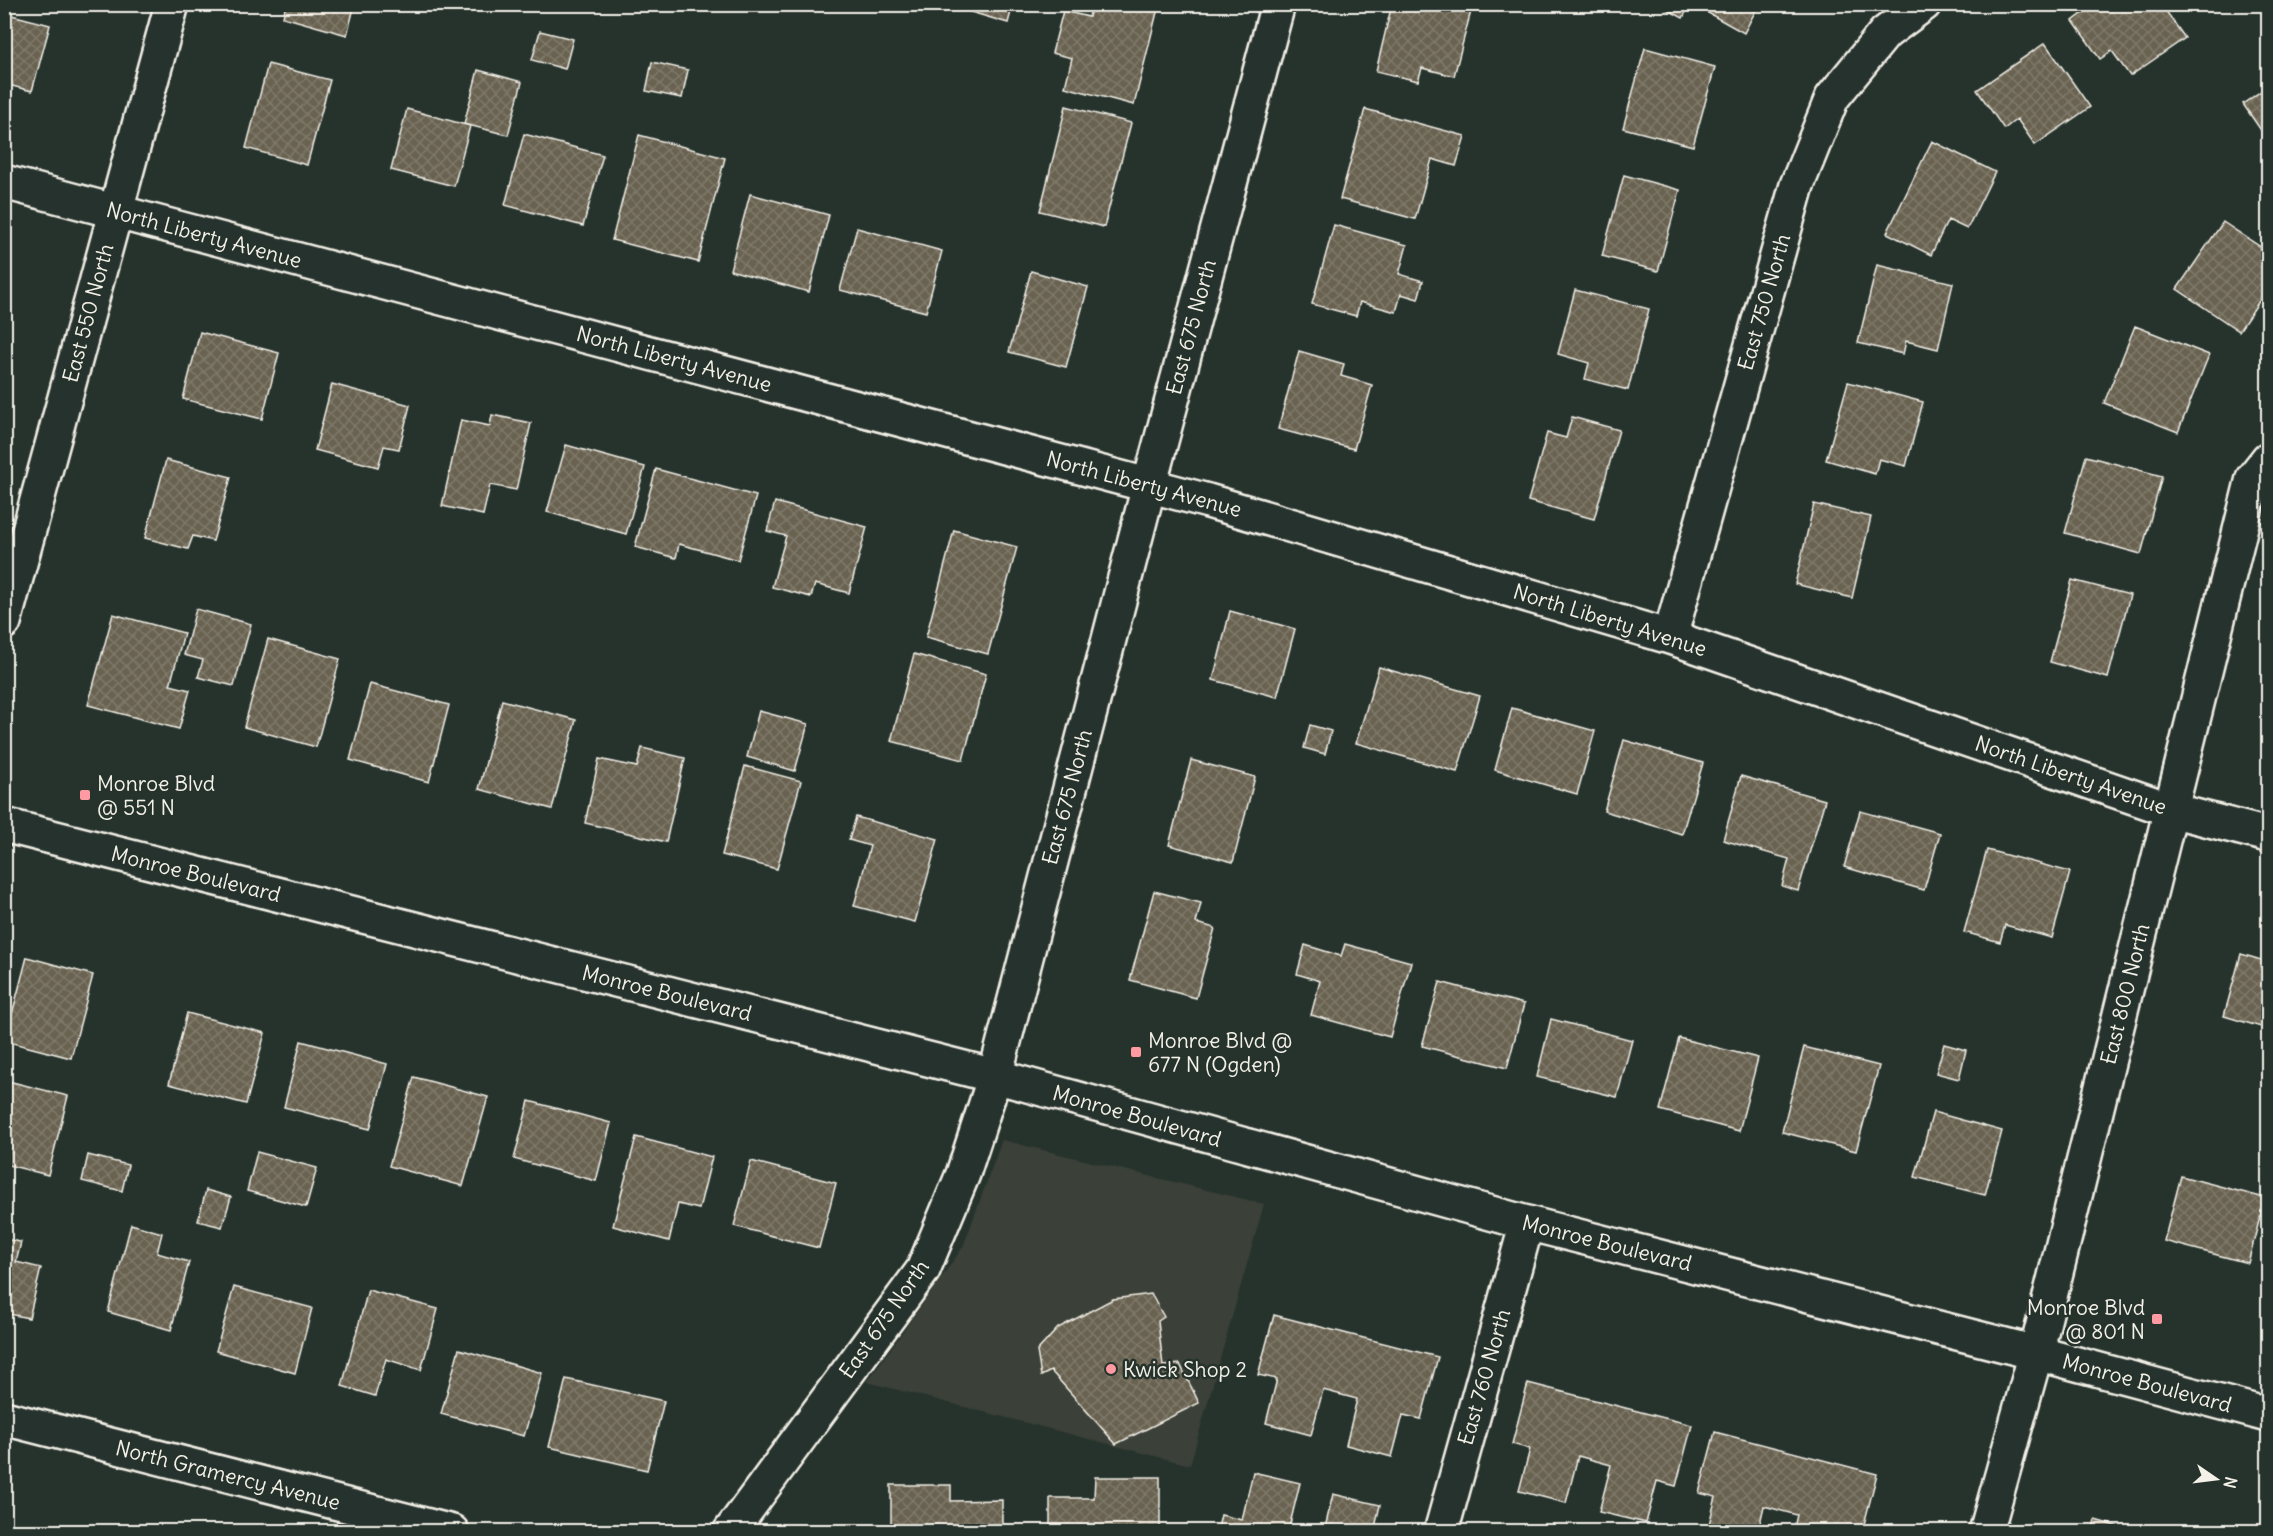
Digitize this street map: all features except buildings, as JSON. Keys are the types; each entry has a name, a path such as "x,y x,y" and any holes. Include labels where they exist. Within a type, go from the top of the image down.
{"street":[{"name":"East 550 North","path":"4,622 172,4"},
{"name":"East 675 North","path":"730,1532 922,1270 963,1174 994,1076 1278,4"},
{"name":"East 750 North","path":"1670,637 1797,185 1827,109 1832,98 1885,33 1924,4"},
{"name":"North Liberty Avenue","path":"4,182 1208,501 1670,637 2171,810 2268,835"},
{"name":"East 800 North","path":"1986,1532 2036,1353 2253,478 2268,459"},
{"name":"Monroe Boulevard","path":"4,825 994,1076 1527,1223 2036,1353 2268,1415"},
{"name":"East 760 North","path":"1441,1532 1527,1223"},
{"name":"North Gramercy Avenue","path":"4,1418 452,1532"}],"shaded area":[{"path":"1002,1140 1264,1204 1190,1465 867,1382 963,1247"}],"place":[{"name":"Monroe Blvd @ 551 N","path":"85,795"},
{"name":"Monroe Blvd @ 677 N (Ogden)","path":"1136,1052"},
{"name":"Monroe Blvd @ 801 N","path":"2157,1319"},
{"name":"Kwick Shop 2","path":"1111,1369"}]}
